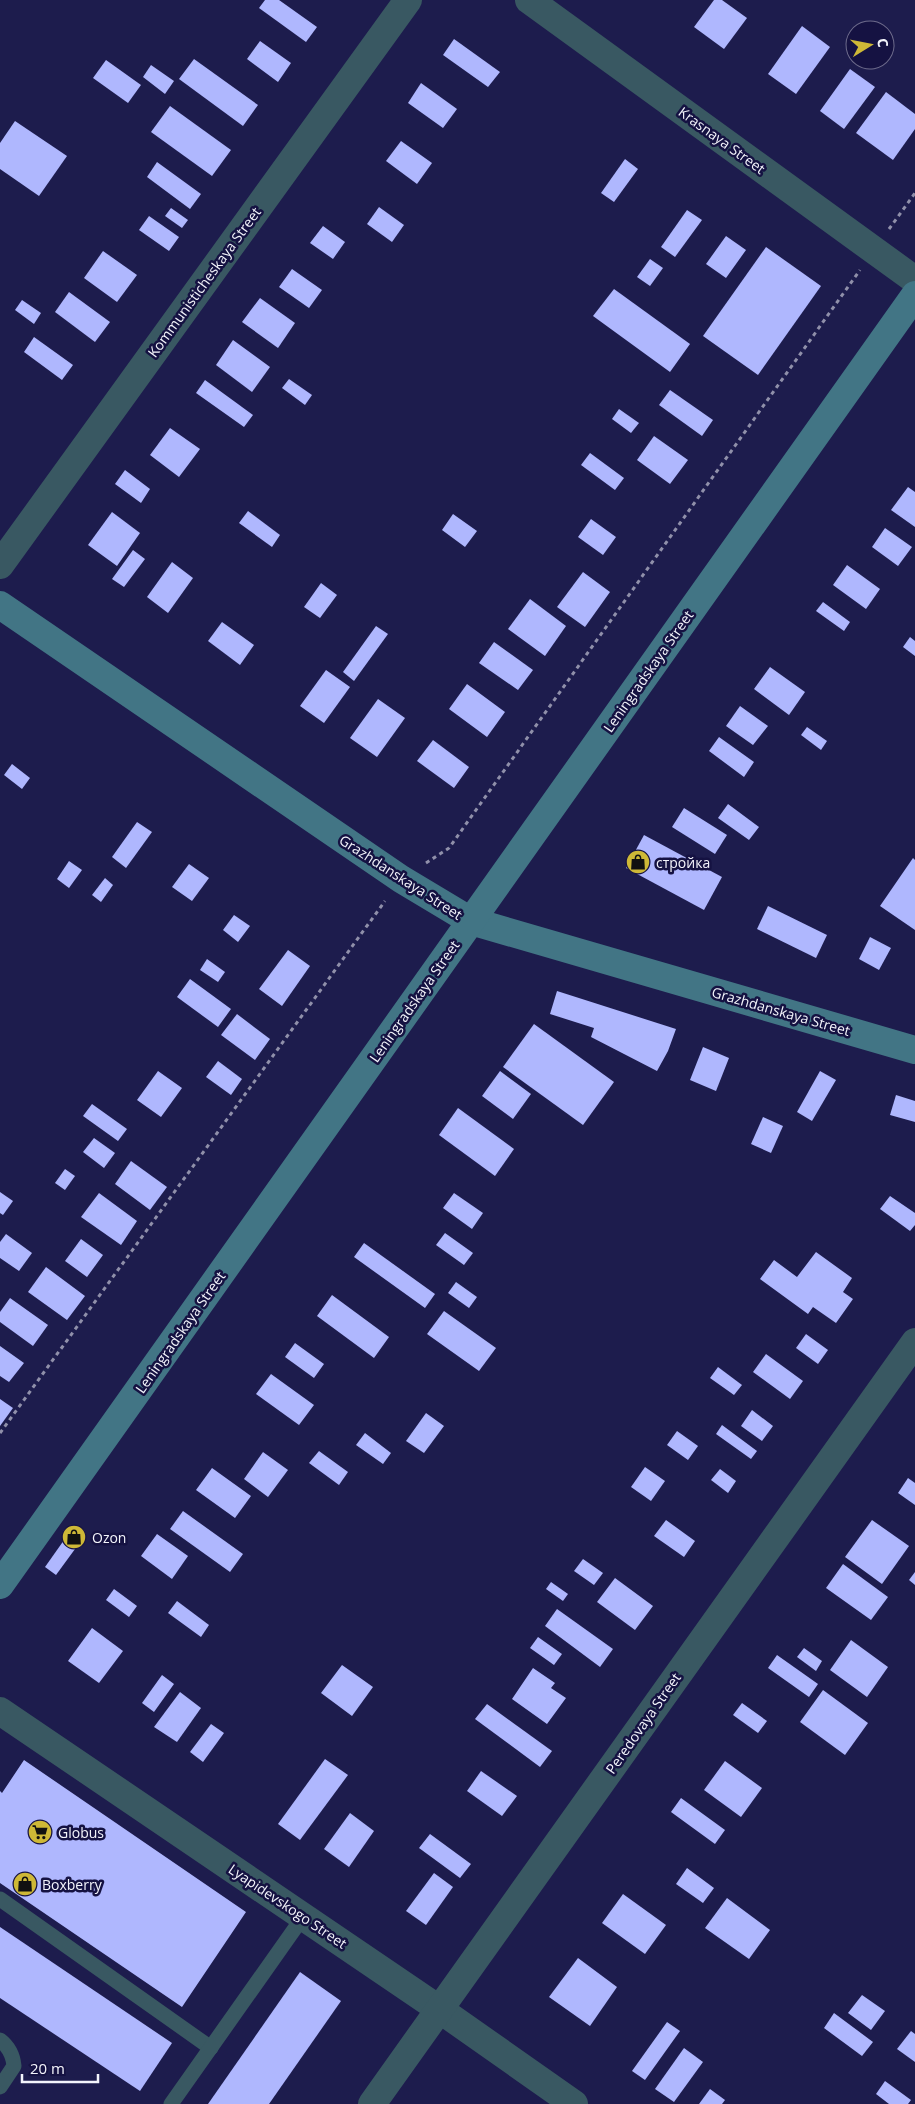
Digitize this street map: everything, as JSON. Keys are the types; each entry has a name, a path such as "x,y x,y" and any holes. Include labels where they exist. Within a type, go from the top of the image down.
{"street":[{"name":"Kommunisticheskaya Street","path":"0,565 408,0"},
{"name":"Krasnaya Street","path":"529,0 915,280"},
{"name":"Leningradskaya Street","path":"0,1585 915,295"},
{"name":"Grazhdanskaya Street","path":"0,604 401,879 471,921 915,1050"},
{"name":"Peredovaya Street","path":"372,2104 915,1342"},
{"name":"Lyapidevskogo Street","path":"0,1711 439,2009 574,2104"}],"lane":[{"path":"0,1900 211,2048"},
{"path":"171,2104 303,1916"},
{"path":"0,2040 7,2045 13,2058 14,2066 0,2087"}],"path":[{"path":"0,1433 401,879 449,848 915,193"}],"building":[{"path":"265,0 279,0 317,27 306,42 259,8"},
{"path":"714,0 722,0 747,18 724,49 694,27"},
{"path":"802,26 830,47 796,94 768,74"},
{"path":"454,39 500,72 488,87 443,55"},
{"path":"260,41 291,63 278,82 247,59"},
{"path":"194,59 258,105 243,126 179,79"},
{"path":"106,60 141,85 128,103 93,78"},
{"path":"151,65 174,81 165,94 143,77"},
{"path":"849,70 875,87 844,129 820,111"},
{"path":"421,83 457,109 443,128 408,103"},
{"path":"886,92 915,114 915,129 893,160 856,133"},
{"path":"170,106 231,150 212,176 151,132"},
{"path":"15,121 67,156 39,196 0,169 0,143"},
{"path":"401,141 432,163 417,184 386,161"},
{"path":"625,159 638,169 614,202 601,193"},
{"path":"157,162 201,194 190,209 147,177"},
{"path":"379,207 404,225 392,242 367,224"},
{"path":"171,208 188,220 182,228 165,216"},
{"path":"687,210 702,220 675,257 661,247"},
{"path":"149,216 179,237 169,251 139,230"},
{"path":"323,226 345,242 333,259 310,243"},
{"path":"726,236 746,250 726,278 706,264"},
{"path":"766,247 821,286 758,375 703,336"},
{"path":"103,251 137,275 117,302 84,278"},
{"path":"650,259 663,268 650,286 637,277"},
{"path":"292,269 322,290 309,308 279,287"},
{"path":"614,289 690,344 670,372 593,316"},
{"path":"69,292 110,322 95,342 55,312"},
{"path":"260,298 295,323 278,348 242,322"},
{"path":"22,300 41,313 34,324 15,310"},
{"path":"34,337 73,365 62,380 24,352"},
{"path":"233,340 270,367 252,392 216,365"},
{"path":"289,379 312,395 305,405 282,388"},
{"path":"205,380 253,415 244,427 196,393"},
{"path":"670,390 713,420 702,436 659,405"},
{"path":"619,409 639,423 631,433 612,419"},
{"path":"170,428 200,449 179,477 150,455"},
{"path":"654,436 688,460 670,484 637,460"},
{"path":"590,453 624,478 615,490 581,465"},
{"path":"125,470 150,489 141,503 115,484"},
{"path":"908,487 915,492 915,527 891,510"},
{"path":"248,511 280,535 272,547 239,523"},
{"path":"112,512 140,533 117,566 88,545"},
{"path":"453,514 477,531 465,547 442,530"},
{"path":"591,519 616,537 603,555 578,537"},
{"path":"885,528 912,547 898,566 872,547"},
{"path":"133,550 145,559 124,587 112,579"},
{"path":"172,562 193,578 168,613 147,597"},
{"path":"847,565 880,589 866,609 833,585"},
{"path":"583,572 610,592 585,627 557,607"},
{"path":"321,583 337,595 320,618 304,607"},
{"path":"530,599 566,626 545,656 508,629"},
{"path":"823,602 850,622 844,631 816,611"},
{"path":"222,622 254,645 240,665 208,641"},
{"path":"376,626 388,634 354,681 343,672"},
{"path":"910,637 915,641 915,656 903,647"},
{"path":"494,642 533,670 518,690 479,663"},
{"path":"770,667 805,692 789,715 754,689"},
{"path":"326,670 350,687 324,723 300,706"},
{"path":"467,684 505,712 487,737 449,709"},
{"path":"378,699 405,718 377,757 350,738"},
{"path":"740,706 768,726 753,745 726,726"},
{"path":"807,727 827,741 821,750 801,735"},
{"path":"719,737 754,762 744,777 709,751"},
{"path":"433,740 469,767 454,788 417,761"},
{"path":"12,764 30,778 22,789 4,775"},
{"path":"728,804 759,827 749,840 718,818"},
{"path":"684,808 727,835 715,854 672,827"},
{"path":"137,822 152,832 126,868 112,857"},
{"path":"644,835 722,877 704,910 626,868"},
{"path":"913,858 915,860 915,930 880,906"},
{"path":"69,861 82,870 69,888 57,879"},
{"path":"189,864 209,878 192,901 172,887"},
{"path":"105,878 113,885 101,902 92,895"},
{"path":"768,906 827,935 816,958 757,929"},
{"path":"234,915 250,926 238,942 223,930"},
{"path":"870,937 891,948 879,970 859,959"},
{"path":"288,950 310,966 282,1006 259,989"},
{"path":"207,959 225,972 218,982 200,970"},
{"path":"190,979 231,1009 218,1027 177,997"},
{"path":"557,991 676,1029 668,1051 657,1071 591,1037 594,1028 550,1014"},
{"path":"237,1014 270,1039 255,1060 221,1035"},
{"path":"534,1024 614,1082 583,1125 503,1067"},
{"path":"703,1047 729,1058 716,1091 690,1080"},
{"path":"218,1061 242,1079 231,1095 206,1077"},
{"path":"158,1071 182,1088 161,1117 137,1100"},
{"path":"500,1071 531,1094 513,1119 482,1096"},
{"path":"820,1071 836,1080 812,1121 797,1112"},
{"path":"896,1095 915,1101 915,1122 890,1115"},
{"path":"92,1104 127,1129 118,1141 83,1116"},
{"path":"458,1108 514,1149 495,1176 439,1135"},
{"path":"763,1117 783,1126 771,1153 751,1144"},
{"path":"94,1138 115,1153 104,1168 83,1152"},
{"path":"131,1161 167,1187 150,1210 115,1184"},
{"path":"65,1169 75,1176 65,1190 55,1183"},
{"path":"0,1192 13,1201 3,1215 0,1213"},
{"path":"99,1193 137,1221 121,1245 81,1217"},
{"path":"454,1193 483,1213 472,1229 443,1208"},
{"path":"890,1196 915,1213 915,1225 910,1231 880,1209"},
{"path":"445,1233 473,1253 464,1265 436,1245"},
{"path":"6,1234 32,1253 19,1271 0,1258 0,1242"},
{"path":"81,1239 103,1255 87,1277 65,1261"},
{"path":"364,1243 435,1294 425,1308 354,1257"},
{"path":"816,1252 852,1278 843,1292 853,1299 836,1323 813,1307 808,1314 760,1279 774,1260 797,1277"},
{"path":"46,1267 85,1296 67,1320 28,1292"},
{"path":"456,1282 477,1297 469,1308 448,1293"},
{"path":"332,1295 389,1337 374,1358 317,1316"},
{"path":"10,1298 48,1325 33,1346 0,1322 0,1312"},
{"path":"444,1311 496,1348 479,1371 427,1334"},
{"path":"806,1334 828,1350 818,1364 796,1348"},
{"path":"295,1343 324,1364 314,1378 285,1357"},
{"path":"0,1346 24,1363 9,1382 0,1376"},
{"path":"766,1354 803,1381 790,1399 753,1372"},
{"path":"718,1367 742,1385 734,1395 710,1378"},
{"path":"271,1374 314,1405 299,1425 256,1394"},
{"path":"0,1399 13,1408 0,1426"},
{"path":"752,1410 773,1426 762,1441 741,1426"},
{"path":"426,1413 444,1426 424,1453 406,1441"},
{"path":"722,1425 757,1451 751,1459 716,1434"},
{"path":"677,1431 698,1446 688,1460 667,1445"},
{"path":"365,1433 391,1453 383,1464 356,1445"},
{"path":"319,1451 348,1472 339,1485 309,1463"},
{"path":"263,1452 288,1470 268,1497 244,1479"},
{"path":"645,1467 665,1481 651,1501 631,1487"},
{"path":"212,1468 251,1496 235,1518 196,1490"},
{"path":"720,1469 736,1481 728,1493 711,1480"},
{"path":"908,1478 915,1483 915,1505 898,1493"},
{"path":"183,1511 243,1554 230,1572 170,1529"},
{"path":"666,1520 695,1541 684,1557 654,1536"},
{"path":"872,1520 909,1546 882,1584 845,1557"},
{"path":"74,1526 86,1534 56,1575 45,1567"},
{"path":"157,1534 188,1556 172,1579 141,1556"},
{"path":"583,1559 603,1573 594,1585 574,1571"},
{"path":"843,1564 888,1597 871,1620 826,1588"},
{"path":"915,1572 915,1585 909,1580"},
{"path":"615,1578 653,1606 635,1630 597,1602"},
{"path":"551,1582 568,1594 563,1601 546,1589"},
{"path":"114,1589 137,1606 129,1617 106,1600"},
{"path":"177,1601 209,1625 201,1637 168,1613"},
{"path":"557,1609 613,1649 600,1667 545,1626"},
{"path":"92,1628 123,1651 99,1683 68,1661"},
{"path":"538,1637 562,1654 554,1665 530,1648"},
{"path":"851,1640 888,1667 867,1697 830,1670"},
{"path":"804,1648 822,1661 816,1671 797,1657"},
{"path":"777,1655 818,1684 809,1697 768,1668"},
{"path":"342,1665 373,1687 352,1716 321,1693"},
{"path":"533,1668 555,1683 551,1688 566,1698 547,1724 512,1699"},
{"path":"162,1675 174,1684 154,1712 142,1703"},
{"path":"823,1690 868,1723 845,1755 800,1722"},
{"path":"180,1692 201,1708 177,1742 154,1727"},
{"path":"742,1703 767,1721 758,1733 733,1715"},
{"path":"487,1704 552,1751 540,1767 475,1719"},
{"path":"211,1724 224,1733 203,1762 190,1752"},
{"path":"325,1759 348,1775 300,1840 278,1824"},
{"path":"24,1760 246,1912 182,2007 0,1883 0,1791 2,1793"},
{"path":"725,1761 762,1788 741,1817 704,1790"},
{"path":"481,1771 517,1796 502,1816 467,1791"},
{"path":"681,1798 725,1830 715,1844 671,1812"},
{"path":"350,1813 374,1831 349,1867 324,1849"},
{"path":"430,1834 471,1864 460,1878 419,1848"},
{"path":"687,1868 714,1888 703,1903 676,1884"},
{"path":"434,1873 453,1887 426,1925 406,1911"},
{"path":"623,1894 666,1925 645,1954 602,1923"},
{"path":"727,1898 770,1930 749,1959 705,1928"},
{"path":"0,1927 172,2043 140,2091 0,1998"},
{"path":"578,1958 617,1987 590,2026 549,1997"},
{"path":"300,1972 341,2001 269,2104 208,2104"},
{"path":"862,1995 885,2011 871,2030 848,2013"},
{"path":"834,2013 873,2042 862,2056 824,2028"},
{"path":"667,2022 680,2031 645,2080 632,2071"},
{"path":"911,2031 915,2034 915,2062 897,2049"},
{"path":"684,2048 703,2062 674,2102 655,2089"},
{"path":"885,2081 911,2100 908,2104 889,2104 876,2094"},
{"path":"710,2089 725,2100 722,2104 699,2104"}],"place":[{"name":"стройка","path":"638,862"},
{"name":"Ozon","path":"74,1537"},
{"name":"Globus","path":"40,1832"},
{"name":"Boxberry","path":"25,1884"}]}
